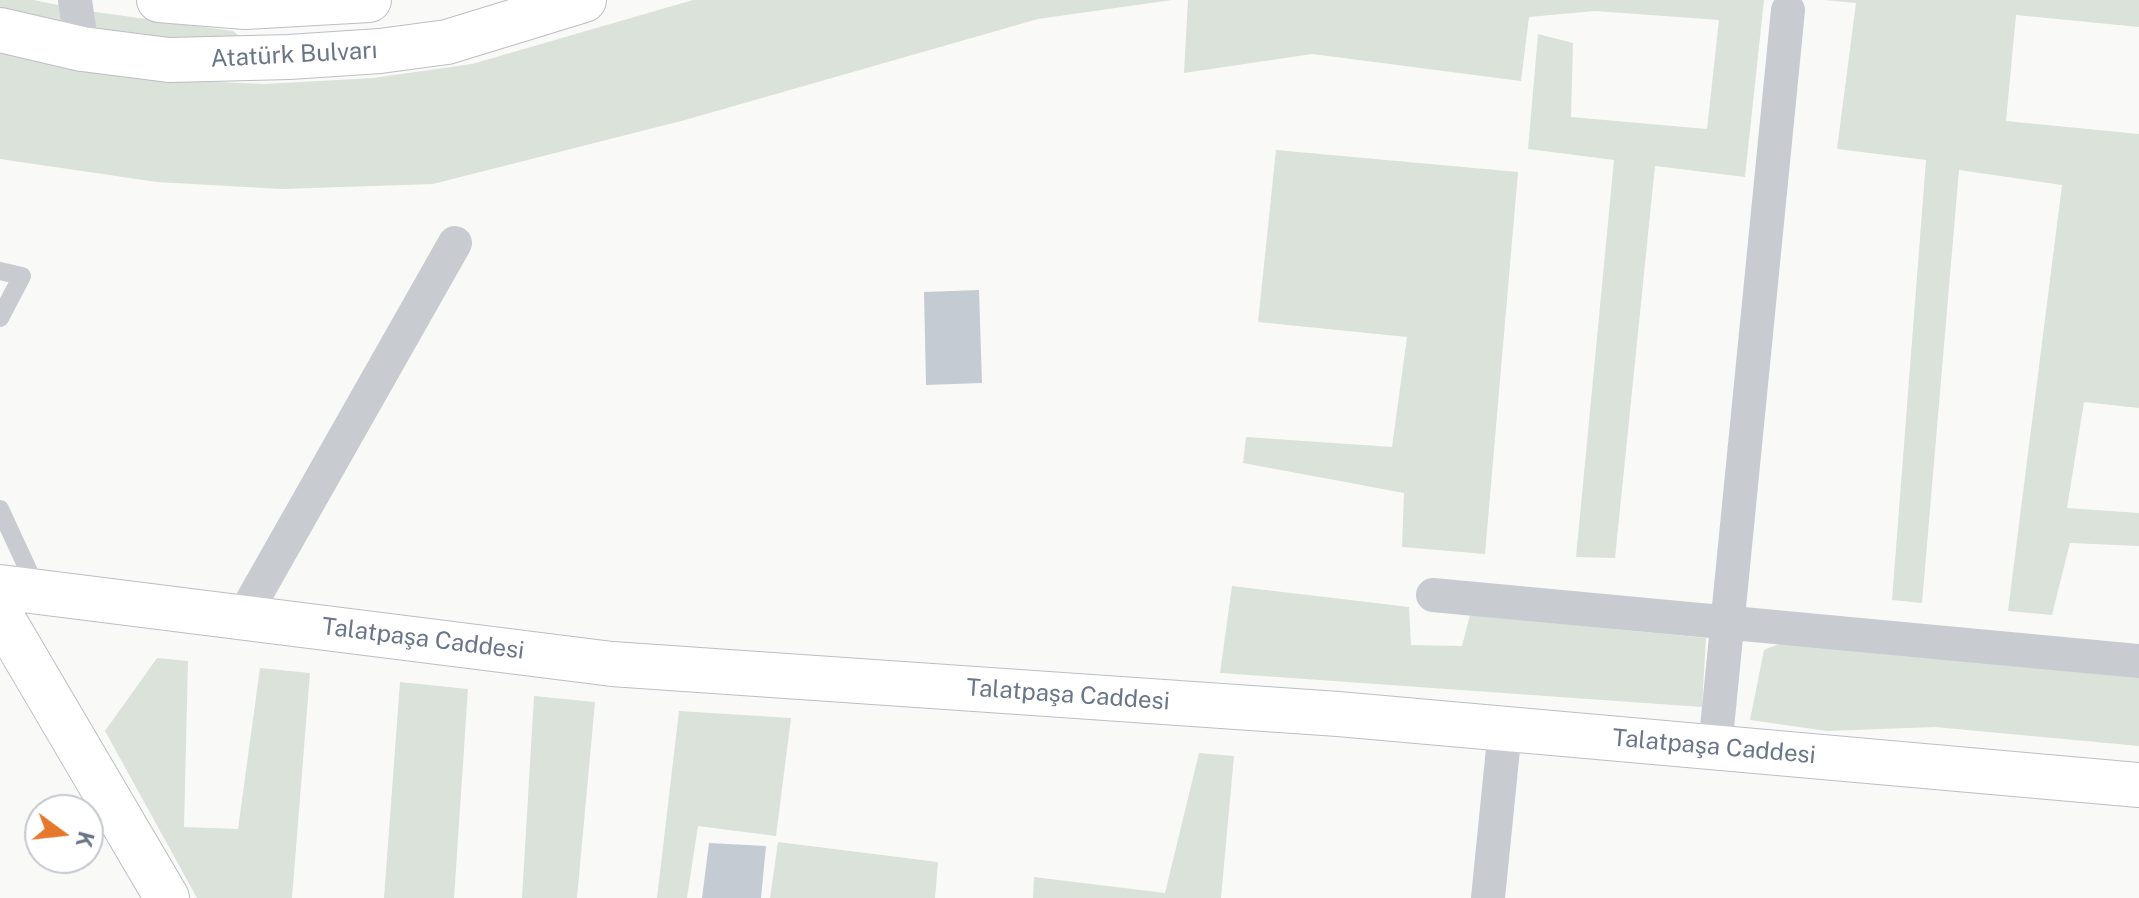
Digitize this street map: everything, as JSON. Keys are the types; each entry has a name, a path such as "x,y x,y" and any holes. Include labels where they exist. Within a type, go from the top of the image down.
{"street":[{"path":"75,0 82,49"},
{"name":"Atatürk Bulvarı","path":"159,0 298,6 369,0"},
{"name":"Atatürk Bulvarı","path":"0,30 82,49 169,60 380,51 447,42 584,0"},
{"path":"1715,748 1788,10"},
{"path":"243,617 455,243"},
{"name":"Talatpaşa Caddesi","path":"19,589 612,664 1505,729 2139,785"},
{"path":"1433,595 2139,661"},
{"path":"0,614 167,898"},
{"path":"1488,898 1505,729"}],"lane":[{"path":"0,271 22,276 0,318"},
{"path":"0,509 19,589"}],"shaded area":[{"path":"0,0 34,0 81,10 233,31 245,41 149,41 0,11"},
{"path":"693,0 1172,0 1038,19 685,120 433,184 282,189 157,182 0,159 0,53 178,80 264,84 373,78 472,64"},
{"path":"1188,0 1764,0 1745,177 1655,166 1615,558 1576,557 1614,160 1528,149 1538,34 1573,43 1571,117 1707,129 1719,20 1595,11 1529,17 1521,81 1312,54 1184,73"},
{"path":"1824,0 2139,0 2139,27 2016,15 2006,121 2139,134 2139,408 2084,402 2067,508 2139,513 2139,546 2070,543 2052,615 2008,611 2062,185 1959,170 1922,603 1892,600 1926,160 1837,149 1856,3"},
{"path":"1276,150 1518,172 1485,554 1402,547 1404,493 1243,463 1246,437 1392,447 1407,337 1258,322"},
{"path":"979,290 982,383 926,385 924,292"},
{"path":"1232,586 1409,607 1411,645 1462,646 1470,615 1706,638 1702,707 1220,673"},
{"path":"1781,643 2139,678 2139,746 1935,727 1827,731 1750,720 1764,650"},
{"path":"157,658 188,661 184,827 238,829 260,668 310,673 292,898 197,898 105,731"},
{"path":"400,682 468,689 454,898 384,898"},
{"path":"534,696 595,702 577,898 522,898"},
{"path":"679,711 791,718 776,836 698,826 687,898 657,898"},
{"path":"1199,753 1234,756 1221,898 1033,898 1034,877 1165,893"},
{"path":"778,842 938,862 935,898 770,898"},
{"path":"709,843 766,846 761,898 702,898"}]}
